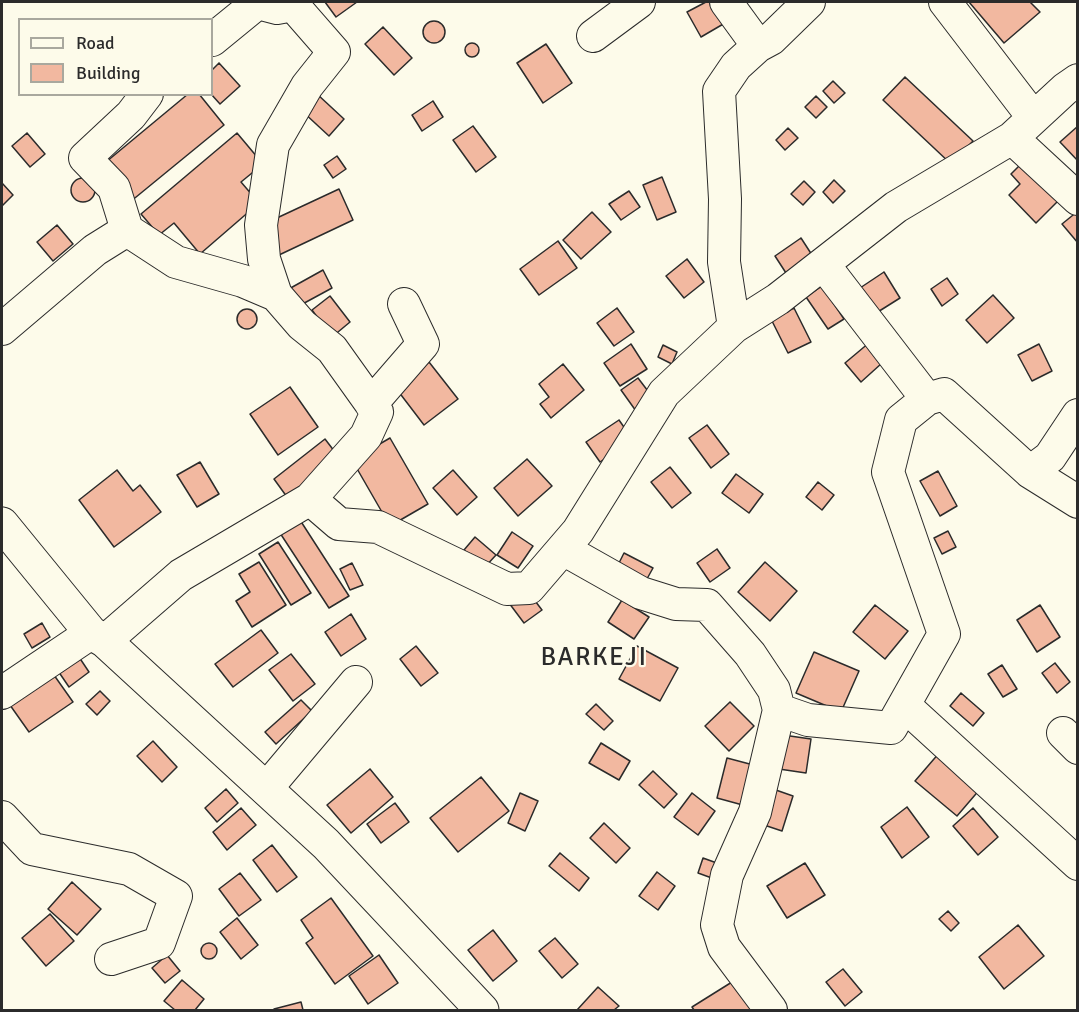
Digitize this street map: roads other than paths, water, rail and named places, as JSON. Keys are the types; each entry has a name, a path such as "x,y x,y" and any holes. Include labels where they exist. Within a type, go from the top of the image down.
{"street":[{"path":"593,36 639,2"},
{"path":"726,2 758,46"},
{"path":"734,327 724,262 725,199 719,91 736,66 758,46 771,39 809,2"},
{"path":"945,2 1023,128 1077,199"},
{"path":"2,693 98,637 181,575 310,499 366,436 377,412 332,349 302,325 276,295 264,259 261,225 273,145 307,86 334,52 293,5 277,8 255,3 213,39"},
{"path":"310,499 339,524 378,527 507,589 529,588 578,531 664,393 734,327 778,299 824,265 896,207 1023,128 1077,81"},
{"path":"145,96 131,115 85,158 114,188 127,230 176,262 243,281 276,295"},
{"path":"2,329 95,250 127,230"},
{"path":"824,265 927,399"},
{"path":"371,404 423,344 404,304"},
{"path":"778,710 807,720 891,728 944,634 888,472 901,420 927,399 944,394 1030,472 1077,502"},
{"path":"1030,472 1050,457 1077,415"},
{"path":"2,524 98,637 326,844 482,1011"},
{"path":"563,549 641,593 676,604 707,605 750,654 774,690 778,710 755,812 727,875 717,925 724,947 771,1011"},
{"path":"266,789 356,682"},
{"path":"905,706 1077,864"},
{"path":"2,817 32,849 129,869 176,896 159,942 111,959"}],"district":[{"name":"BARKEJI","path":"594,658"}]}
